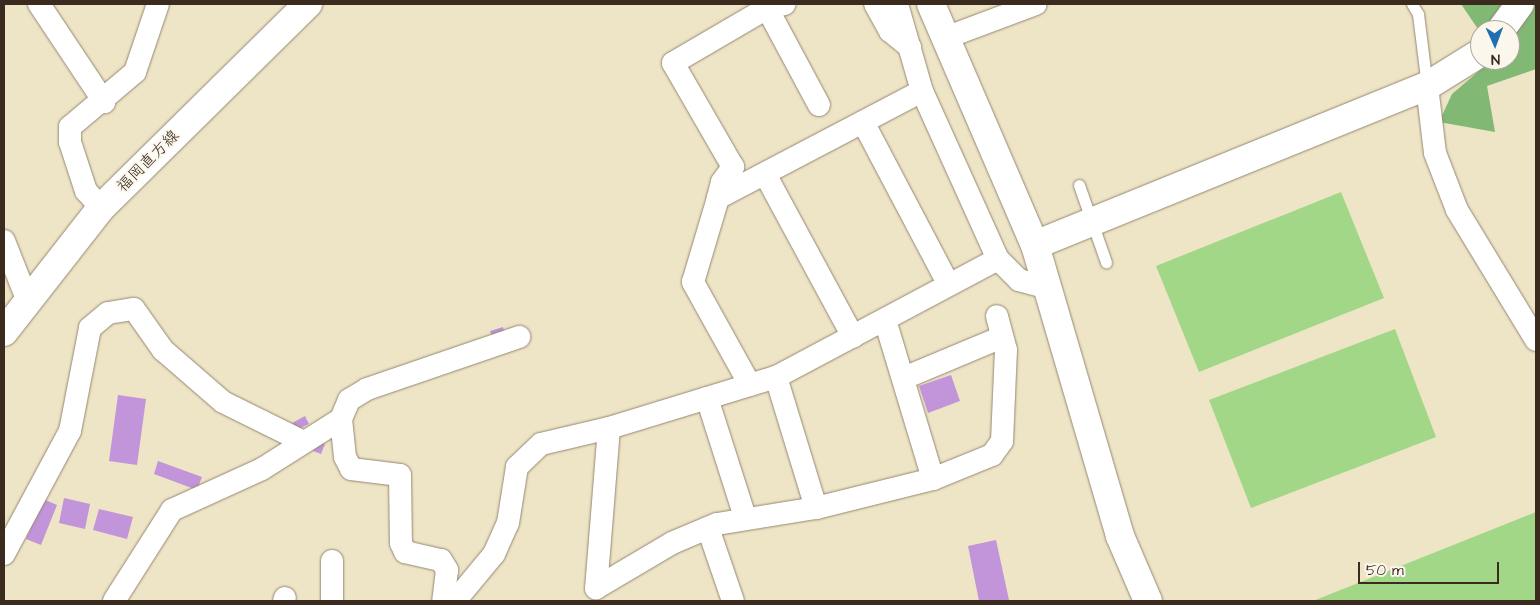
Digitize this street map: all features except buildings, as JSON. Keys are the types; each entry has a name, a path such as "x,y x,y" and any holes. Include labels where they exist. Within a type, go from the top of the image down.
{"street":[{"path":"39,4 104,102"},
{"path":"100,208 86,191 70,142 70,128 104,102 135,72 158,4"},
{"name":"福岡直方線","path":"4,332 27,299 100,208 308,4"},
{"path":"875,4 890,31 910,47"},
{"path":"897,4 922,92 998,260 1019,280 1048,288"},
{"path":"931,4 1035,245 1120,536 1148,601"},
{"path":"945,38 1036,4"},
{"path":"1508,20 1520,4"},
{"path":"750,385 692,282 722,182 734,168 673,63 776,6 819,105"},
{"path":"1035,245 1427,86 1470,58"},
{"path":"1427,86 1435,153 1457,210 1536,340"},
{"path":"718,198 922,92"},
{"path":"864,122 949,285"},
{"path":"765,174 854,337"},
{"path":"5,249 27,299"},
{"path":"455,601 494,554 508,523 516,467 541,444 609,428 776,377 998,260"},
{"path":"4,554 70,431 90,328 108,313 134,309 164,350 223,402 302,441"},
{"path":"885,320 933,479"},
{"path":"609,428 596,588 605,593 708,528 745,517 816,508 933,479 992,455 1002,440 1000,327 904,378"},
{"path":"443,601 447,570 441,560 405,552 402,543 400,475 351,469 345,457 341,419 350,400 367,389 519,337"},
{"path":"776,377 816,508"},
{"path":"707,398 745,517"},
{"path":"114,601 172,510 262,469 302,441 341,419"},
{"path":"708,528 733,601"},
{"path":"332,561 332,601"}],"lane":[{"path":"1412,4 1418,14 1427,86"},
{"path":"1079,185 1106,262"}],"green space":[{"path":"1461,4 1536,4 1536,69 1487,86 1495,132 1439,122 1452,94 1480,70 1520,70 1520,20 1472,20"},
{"path":"1341,192 1384,298 1199,372 1156,266"},
{"path":"1395,329 1436,437 1251,508 1209,400"},
{"path":"1536,512 1536,601 1313,601"}]}
